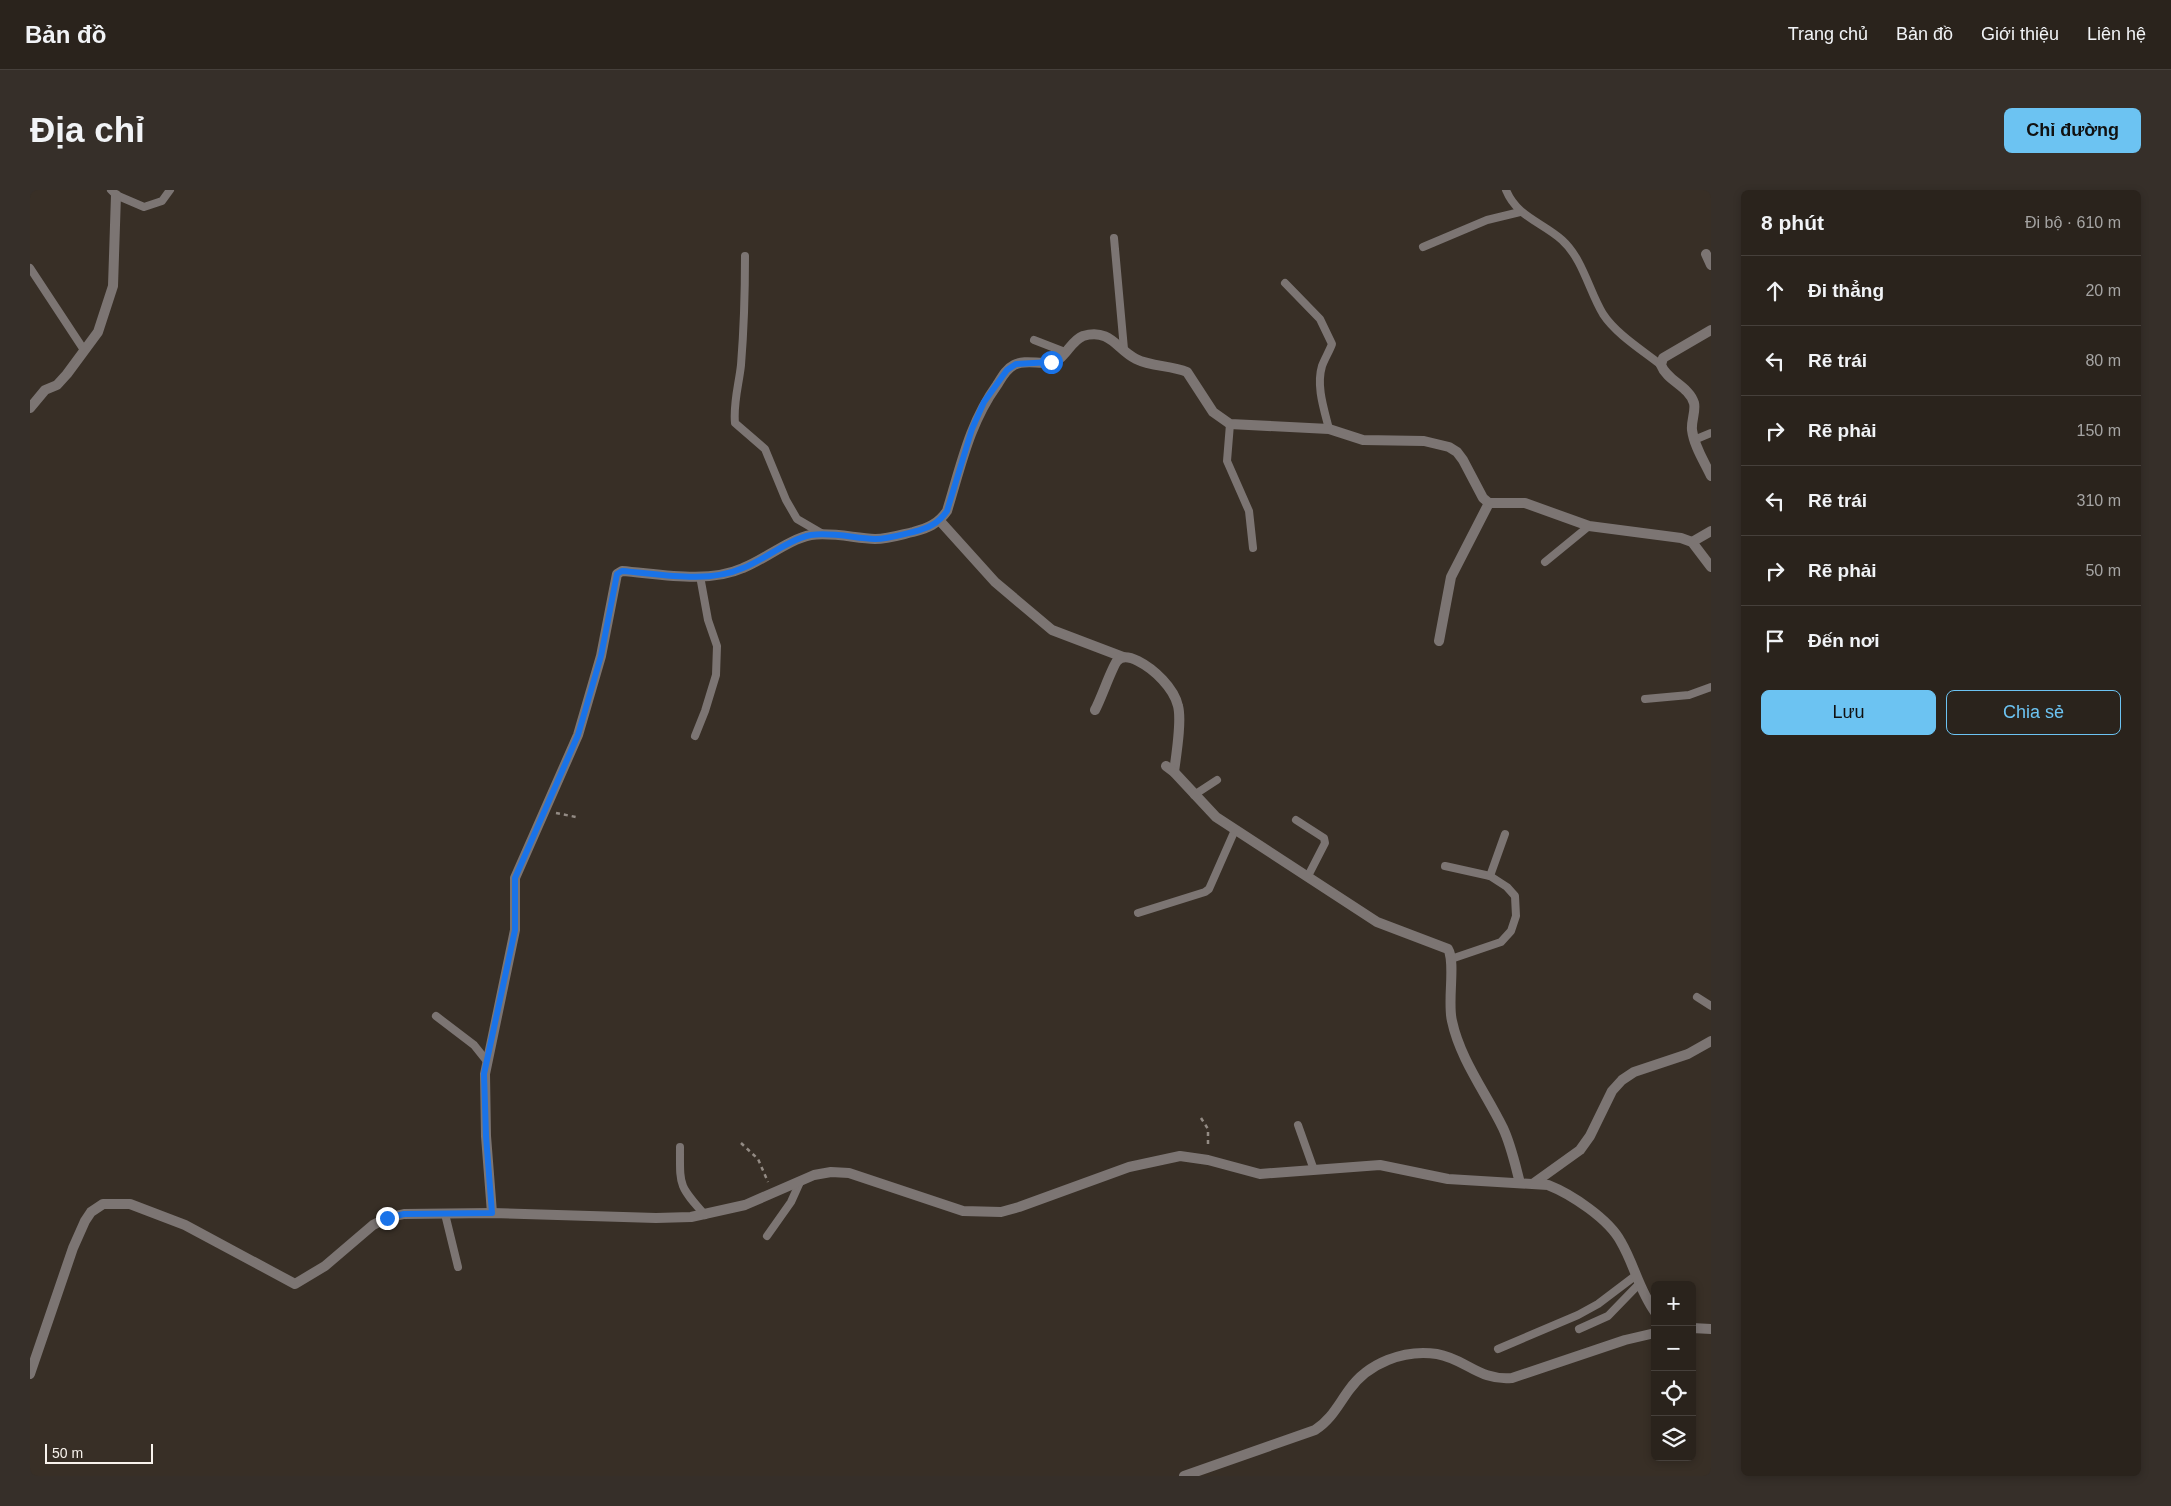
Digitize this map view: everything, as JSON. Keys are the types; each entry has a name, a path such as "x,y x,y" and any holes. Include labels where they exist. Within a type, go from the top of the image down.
{"street":[{"path":"30,408 45,390 57,384 67,374 98,332 113,286 114,192"},
{"path":"1706,254 1711,265"},
{"path":"1711,330 1663,358 1661,365 1663,372 1690,395 1694,403 1692,427 1694,440 1711,476"},
{"path":"492,1213 484,1103 486,1060 515,930 515,878 578,735 601,656 617,574 622,571 700,576 723,575 742,569 809,536 822,534 877,539 893,538 940,522 947,511 977,415 1007,370 1016,364 1024,362 1051,362 1060,359 1065,352 1084,336 1103,336 1112,339 1134,358 1188,372 1213,412 1230,424 1329,430 1363,440 1424,441 1449,448 1460,456 1483,498 1489,503 1530,504 1589,526 1681,538 1692,542 1711,567"},
{"path":"1439,641 1451,577 1489,503"},
{"path":"940,522 995,582 1052,630 1123,657 1133,658 1151,667 1172,694 1179,707 1170,769 1206,808 1236,830 1377,922 1448,949 1451,959 1449,999 1452,1020 1460,1046 1503,1128 1520,1183"},
{"path":"1692,542 1711,532"},
{"path":"1095,710 1104,694 1117,661 1123,657"},
{"path":"1534,1183 1580,1150 1590,1136 1612,1091 1622,1080 1634,1072 1688,1054 1711,1041"},
{"path":"30,1374 73,1248 85,1221 92,1212 103,1204 130,1204 201,1232 295,1284 326,1266 373,1225 387,1218 404,1214 492,1213 656,1218 705,1215 745,1205 814,1175 831,1172 849,1173 963,1211 981,1213 1001,1212 1129,1167 1180,1156 1208,1160 1260,1174 1380,1165 1448,1179 1548,1185 1561,1190 1588,1209 1613,1231 1621,1241 1637,1280 1651,1305"},
{"path":"1696,1328 1711,1329"},
{"path":"1184,1476 1315,1430 1326,1424 1350,1388 1365,1373 1389,1359 1416,1353 1437,1354 1455,1360 1484,1375 1497,1379 1512,1378 1625,1340 1651,1334"}],"lane":[{"path":"114,192 144,207 162,201 170,190"},
{"path":"1506,190 1511,202 1520,212 1563,241 1579,264 1605,316 1631,341 1661,365"},
{"path":"1423,247 1488,220 1520,212"},
{"path":"1114,238 1124,349"},
{"path":"745,256 745,296 740,367 734,412 735,423 765,449 786,500 797,519 822,534"},
{"path":"30,268 84,350"},
{"path":"1285,283 1320,319 1332,344 1323,364 1320,380 1329,430"},
{"path":"1034,340 1065,352"},
{"path":"1230,424 1227,461 1249,511 1253,548"},
{"path":"1694,440 1711,434"},
{"path":"1545,562 1589,526"},
{"path":"694,736 705,711 716,675 717,646 708,620 700,576"},
{"path":"1645,699 1689,695 1711,687"},
{"path":"1194,795 1217,780"},
{"path":"1296,820 1324,838 1325,844 1308,876"},
{"path":"1138,913 1205,892 1209,889 1236,830"},
{"path":"1490,876 1505,834"},
{"path":"1445,866 1490,876 1507,887 1515,896 1516,916 1511,931 1501,942 1451,959"},
{"path":"1697,997 1711,1006"},
{"path":"436,1016 474,1045 486,1060"},
{"path":"1298,1125 1314,1170"},
{"path":"680,1147 680,1182 685,1193 705,1215"},
{"path":"767,1236 790,1202 800,1182"},
{"path":"445,1214 458,1267"},
{"path":"1579,1329 1608,1316 1637,1280"},
{"path":"1498,1348 1578,1315 1637,1280"}],"path":[{"path":"544,810 576,816"},
{"path":"1201,1118 1208,1129 1208,1160"},
{"path":"741,1143 758,1159 774,1194"}],"route":[{"path":"387,1218 404,1214 492,1213 484,1103 484,1074 515,930 516,920 513,891 515,878 578,735 601,656 617,574 622,571 700,576 723,575 742,569 809,536 822,534 877,539 893,538 940,522 947,511 972,429 984,402 1007,370 1016,364 1024,362 1051,362"}]}
